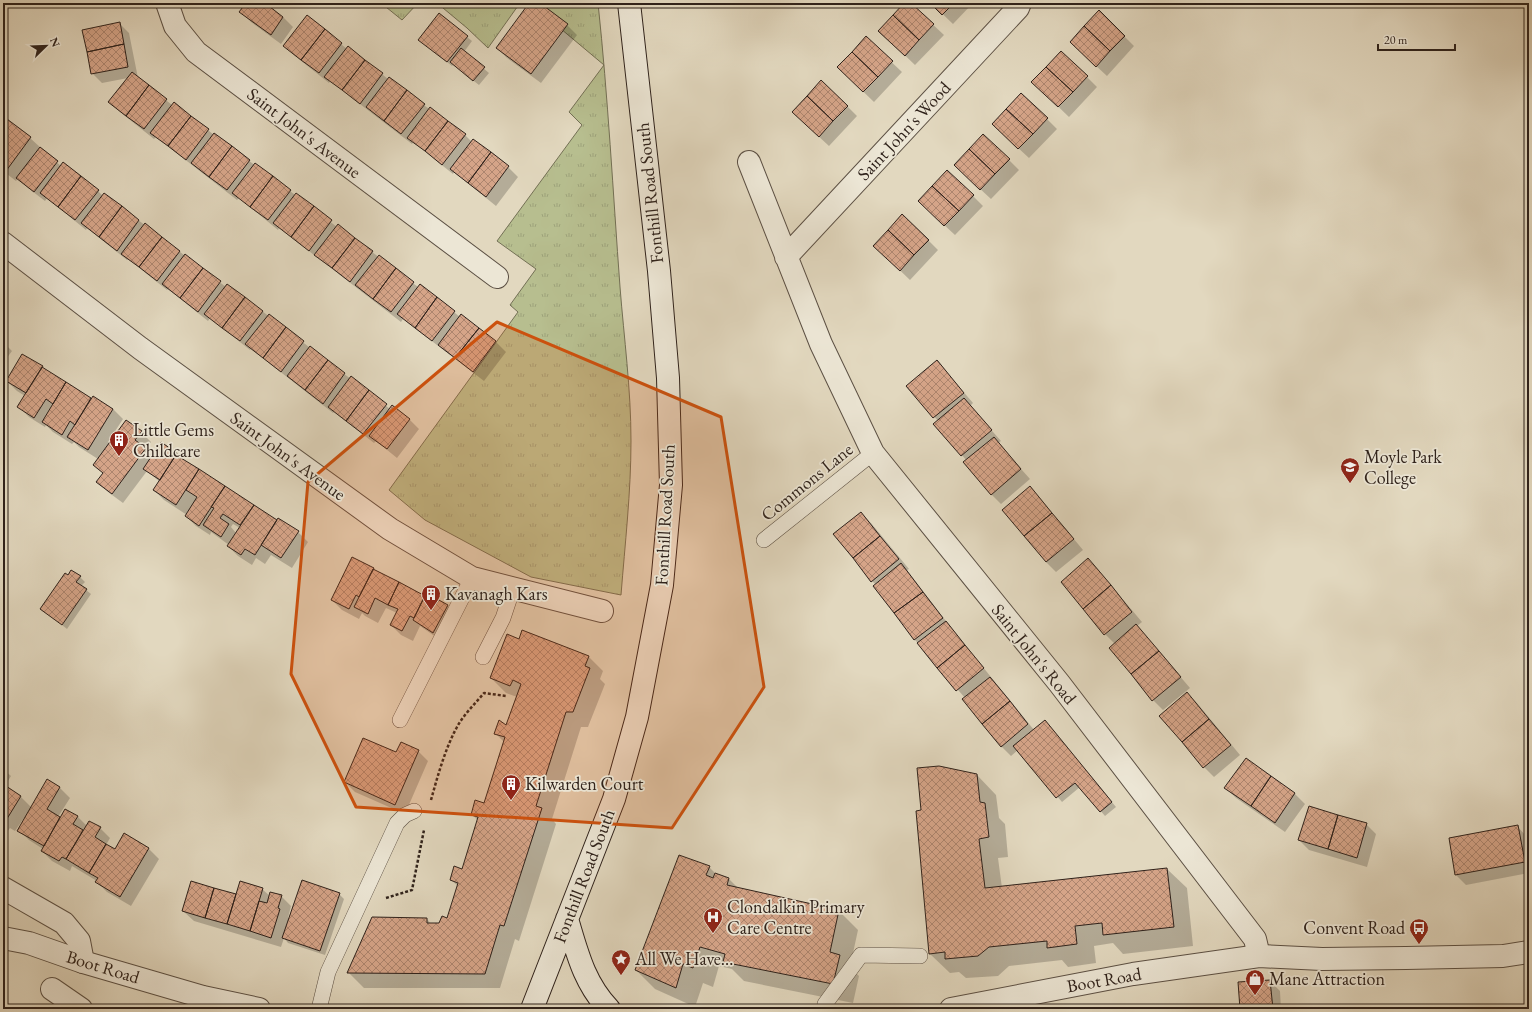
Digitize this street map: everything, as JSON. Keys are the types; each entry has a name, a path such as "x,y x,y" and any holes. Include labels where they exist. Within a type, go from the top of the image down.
{"street":[{"name":"Saint John's Avenue","path":"167,3 175,26 196,52 497,277"},
{"name":"Fonthill Road South","path":"532,1009 614,799 637,717 662,585 671,485 668,378 658,263 630,3"},
{"name":"Saint John's Wood","path":"786,258 1018,8 1020,3"},
{"path":"749,162 786,258"},
{"name":"Saint John's Avenue","path":"3,243 140,348 384,525 472,578 602,611"},
{"name":"Saint John's Road","path":"786,258 821,344 873,453 1059,683 1255,939 1259,956"},
{"path":"3,888 64,923 78,941 83,962"},
{"path":"567,919 584,974 591,988 609,1009"},
{"name":"Boot Road","path":"3,938 28,944 83,962 201,1003 258,1009"},
{"path":"1259,956 1322,959 1406,958 1503,956 1529,952"},
{"name":"Boot Road","path":"965,1008 1132,974 1259,956"},
{"name":"Boot Road","path":"52,989 81,1009"}],"lane":[{"name":"Commons Lane","path":"764,540 873,453"},
{"path":"400,720 472,578"},
{"path":"483,657 503,618 512,588"},
{"path":"320,1009 328,972 397,823 405,815 414,811"},
{"path":"824,1009 825,1004 861,955 920,956"}],"highlighted area":[{"path":"497,322 721,417 764,687 672,828 356,807 291,674 308,482"}],"green space":[{"path":"381,3 418,3 402,20"},
{"path":"437,3 520,3 488,48"},
{"path":"530,3 598,3 604,65"},
{"path":"604,65 631,422 628,518 621,595 531,577 425,520 389,490 518,312 510,305 536,269 497,241 582,125 569,112"}],"building":[{"path":"246,3 265,3 283,17 271,35 239,12"},
{"path":"529,3 540,3 568,24 531,74 496,48"},
{"path":"904,3 911,3 934,24 919,40 893,15"},
{"path":"930,3 954,3 942,15"},
{"path":"1099,10 1125,36 1110,51 1084,26"},
{"path":"439,13 468,36 447,62 418,40"},
{"path":"307,15 325,29 301,60 283,46"},
{"path":"893,15 919,40 905,56 878,31"},
{"path":"120,22 124,44 87,52 82,30"},
{"path":"1084,26 1110,51 1096,67 1070,42"},
{"path":"325,29 342,43 319,73 301,60"},
{"path":"866,36 893,61 878,77 852,52"},
{"path":"124,44 128,67 91,74 87,52"},
{"path":"348,46 365,60 342,90 324,77"},
{"path":"461,48 485,67 473,81 450,62"},
{"path":"1061,51 1088,76 1073,92 1046,67"},
{"path":"852,52 878,77 863,92 837,67"},
{"path":"365,60 383,73 360,104 342,90"},
{"path":"1046,67 1073,92 1058,107 1031,82"},
{"path":"132,72 149,85 126,116 108,102"},
{"path":"389,77 407,90 384,121 366,107"},
{"path":"821,80 848,106 833,121 807,96"},
{"path":"149,85 167,99 144,129 126,116"},
{"path":"407,90 425,104 401,134 384,121"},
{"path":"1021,93 1048,118 1033,134 1006,109"},
{"path":"807,96 833,121 819,137 792,112"},
{"path":"174,102 191,116 168,146 150,133"},
{"path":"430,107 448,121 425,151 407,138"},
{"path":"1006,109 1033,134 1018,149 992,124"},
{"path":"3,116 31,137 6,171 3,169"},
{"path":"191,116 209,129 186,160 168,146"},
{"path":"448,121 466,134 442,165 425,151"},
{"path":"214,133 232,146 209,177 191,163"},
{"path":"983,134 1010,159 995,174 969,149"},
{"path":"473,139 491,152 468,183 450,169"},
{"path":"232,146 250,160 227,190 209,177"},
{"path":"40,147 58,161 34,192 16,178"},
{"path":"969,149 995,174 980,190 954,165"},
{"path":"491,152 509,166 486,197 468,183"},
{"path":"63,162 81,176 58,207 40,193"},
{"path":"255,163 273,176 250,207 232,193"},
{"path":"947,170 974,195 959,211 932,186"},
{"path":"81,176 99,190 75,220 58,207"},
{"path":"273,176 291,190 268,220 250,207"},
{"path":"932,186 959,211 944,226 918,201"},
{"path":"104,193 122,206 99,237 81,223"},
{"path":"296,193 314,206 291,237 273,223"},
{"path":"122,206 139,220 117,251 99,237"},
{"path":"314,206 332,220 309,251 291,237"},
{"path":"902,214 929,240 914,255 888,230"},
{"path":"145,223 162,237 139,267 121,254"},
{"path":"338,224 355,238 332,268 314,255"},
{"path":"888,230 914,255 900,271 873,246"},
{"path":"162,237 180,251 157,281 139,267"},
{"path":"355,238 373,251 350,282 332,268"},
{"path":"185,254 203,268 180,298 162,284"},
{"path":"379,255 396,268 373,299 355,285"},
{"path":"203,268 221,281 198,312 180,298"},
{"path":"396,268 414,282 391,312 373,299"},
{"path":"227,284 245,297 222,328 204,314"},
{"path":"420,284 437,297 415,328 397,314"},
{"path":"245,297 263,311 240,341 222,328"},
{"path":"437,297 455,311 432,341 415,328"},
{"path":"269,314 286,327 263,358 245,344"},
{"path":"461,314 479,328 455,358 438,345"},
{"path":"286,327 304,341 281,372 263,358"},
{"path":"479,328 496,341 473,372 455,358"},
{"path":"310,346 328,360 305,390 287,376"},
{"path":"22,354 43,366 26,393 6,381"},
{"path":"328,360 345,373 323,404 305,390"},
{"path":"937,360 964,393 933,418 906,386"},
{"path":"42,367 66,382 53,404 46,399 34,418 17,407"},
{"path":"351,376 369,390 346,421 328,407"},
{"path":"66,382 91,398 75,425 70,421 62,435 42,422"},
{"path":"369,390 387,404 363,434 346,421"},
{"path":"93,396 113,409 88,450 67,437"},
{"path":"964,398 992,430 961,456 933,424"},
{"path":"392,405 410,419 387,449 369,436"},
{"name":"Little Gems Childcare","path":"126,420 142,431 135,440 146,448 112,494 96,482 103,473 93,465"},
{"path":"994,437 1021,469 991,495 963,462"},
{"path":"161,442 177,453 160,480 143,469"},
{"path":"176,455 199,469 176,505 153,490"},
{"path":"199,469 225,486 199,526 185,516 197,497 186,490"},
{"path":"225,486 254,505 240,525 223,514 220,518 229,524 221,537 203,525 214,508 211,507"},
{"path":"1030,486 1052,513 1024,536 1002,510"},
{"path":"254,505 277,520 255,555 245,549 241,555 227,546"},
{"path":"861,512 880,536 853,558 833,534"},
{"path":"1052,513 1074,539 1046,562 1024,536"},
{"path":"278,518 299,531 281,558 261,545"},
{"path":"880,536 899,559 871,582 853,558"},
{"path":"352,557 374,568 359,597 356,595 349,609 331,600"},
{"path":"1088,558 1111,585 1083,609 1061,582"},
{"path":"901,563 923,592 894,613 873,586"},
{"path":"373,569 399,582 388,605 375,598 368,614 354,607"},
{"path":"71,570 81,576 76,582 87,589 62,625 40,609 65,573 68,575"},
{"path":"399,582 425,596 414,618 410,616 402,631 390,625 398,609 388,605"},
{"path":"1111,585 1132,612 1104,635 1083,609"},
{"path":"923,592 943,618 914,640 894,613"},
{"name":"Kavanagh Kars","path":"426,593 448,605 433,633 413,620"},
{"path":"946,621 965,645 937,668 917,643"},
{"path":"1136,624 1159,651 1131,674 1109,648"},
{"name":"Kilwarden Court","path":"522,630 589,656 585,666 590,668 573,712 566,712 536,806 542,808 504,926 500,925 485,974 347,973 372,917 427,918 427,923 439,923 442,916 447,918 458,883 450,880 454,866 462,869 478,817 471,815 475,800 484,803 505,737 494,734 499,720 506,725 521,684 513,680 510,686 490,678 507,634 519,639"},
{"path":"965,645 984,668 956,691 937,668"},
{"path":"1159,651 1181,677 1152,701 1131,674"},
{"path":"990,677 1010,701 982,724 962,699"},
{"path":"1187,692 1209,719 1182,742 1159,716"},
{"path":"1010,701 1028,724 1001,747 982,724"},
{"path":"1209,719 1231,745 1203,768 1182,742"},
{"path":"1045,720 1112,802 1100,812 1075,783 1056,798 1013,746"},
{"path":"363,738 396,752 401,742 419,750 395,805 344,782"},
{"path":"1246,758 1271,776 1251,806 1224,788"},
{"path":"939,766 977,774 980,802 985,803 989,837 979,839 985,888 1167,868 1174,927 1103,935 1102,923 1075,926 1077,944 1047,948 1047,941 989,947 978,956 945,959 945,952 929,954 916,811 921,810 917,768"},
{"path":"1271,776 1295,793 1275,823 1251,806"},
{"path":"47,779 60,787 47,809 60,817 44,846 17,831"},
{"path":"6,786 21,796 5,822 3,821 3,788 4,789"},
{"path":"1309,806 1338,815 1328,849 1298,840"},
{"path":"65,809 78,816 73,824 83,830 66,859 62,857 59,861 41,851"},
{"path":"1338,815 1367,823 1357,858 1328,849"},
{"path":"89,821 101,827 95,837 106,844 89,873 66,859"},
{"path":"1518,825 1525,862 1455,875 1449,838"},
{"path":"124,833 149,848 120,897 95,882 98,878 89,873 106,844 115,849"},
{"path":"679,855 710,866 706,875 713,878 715,873 729,878 727,885 839,910 830,952 840,955 833,984 723,962 725,954 700,947 693,968 683,964 676,988 635,970"},
{"path":"302,880 340,893 320,951 282,938"},
{"path":"191,881 214,888 205,918 182,911"},
{"path":"240,881 263,888 250,931 227,924"},
{"path":"214,888 236,894 227,924 205,918"},
{"path":"270,892 282,895 278,908 280,909 271,938 250,931 259,901 267,903"},
{"name":"Mane Attraction","path":"1270,980 1273,1009 1240,1009 1238,982"}],"place":[{"name":"Little Gems Childcare","path":"119,457"},
{"name":"Moyle Park College","path":"1350,484"},
{"name":"Kavanagh Kars","path":"431,611"},
{"name":"Kilwarden Court","path":"511,801"},
{"name":"Clondalkin Primary Care Centre","path":"713,934"},
{"name":"Convent Road","path":"1419,945"},
{"name":"All We Have...","path":"621,976"},
{"name":"Mane Attraction","path":"1255,996"}]}
